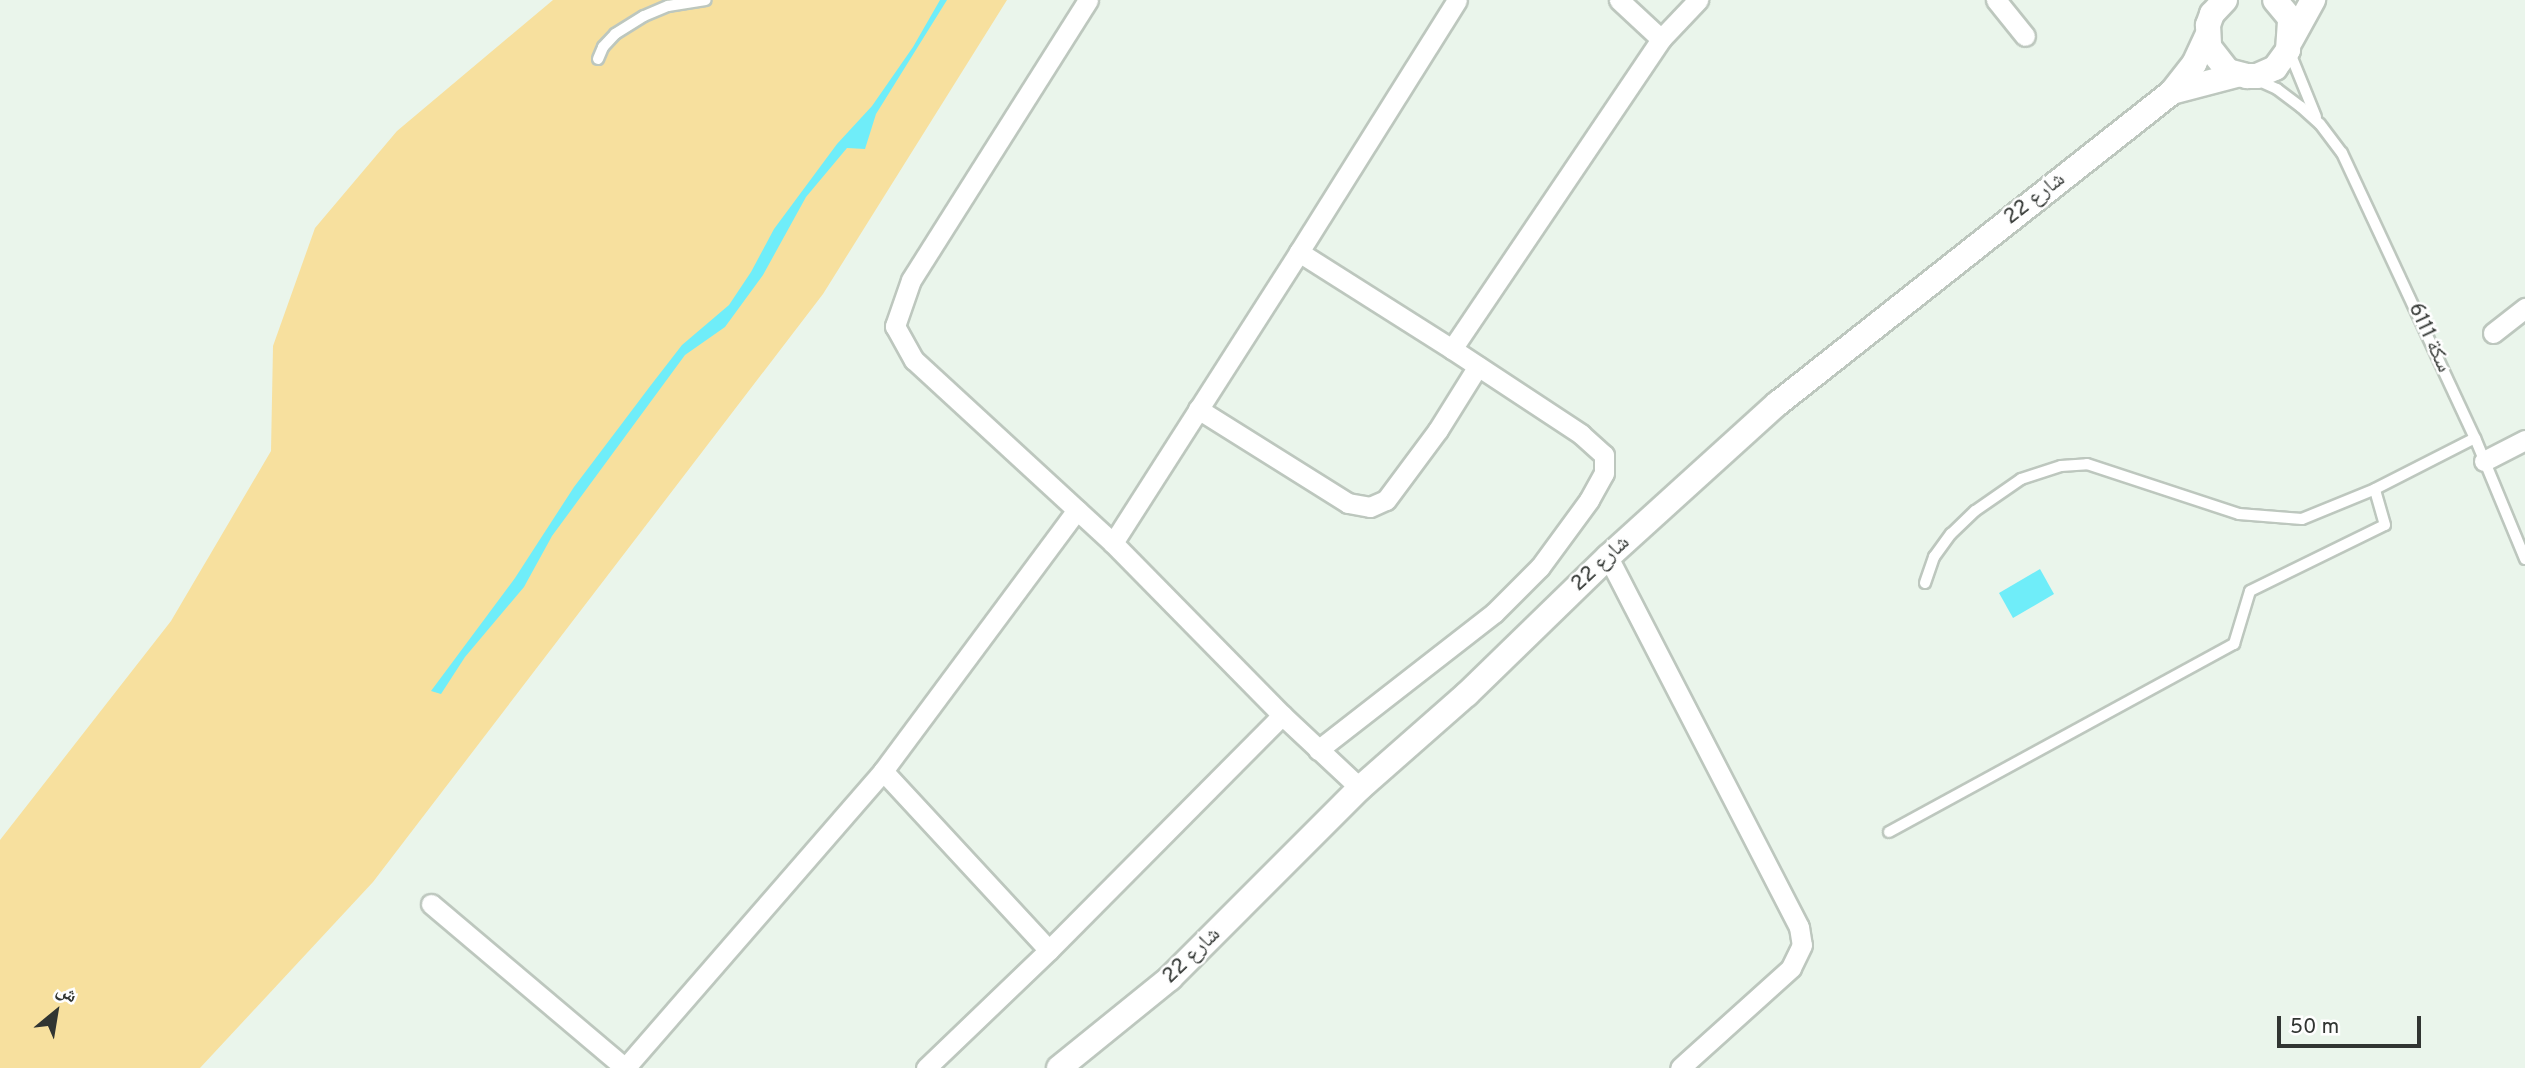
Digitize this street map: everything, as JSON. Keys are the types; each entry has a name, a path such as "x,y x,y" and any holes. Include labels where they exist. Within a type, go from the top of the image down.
{"street":[{"path":"1088,0 911,280 895,326 914,360 1113,543 1282,715 1360,788"},
{"path":"1113,543 1457,0"},
{"path":"1619,0 1661,40"},
{"path":"1452,349 1661,40 1698,0"},
{"path":"1996,0 2025,36"},
{"path":"2275,0 2290,18 2290,46"},
{"path":"2290,46 2313,0"},
{"path":"2214,13 2214,57 2242,75"},
{"name":"شارع 22","path":"1059,1068 1170,978 1360,788 1467,694 1608,556 1777,404 2172,92 2193,64 2214,13"},
{"name":"شارع 22","path":"2172,92 2242,75 2257,76 2275,68 2290,46"},
{"path":"1299,252 1581,434 1604,455 1604,473 1589,500 1540,567 1494,613 1318,750"},
{"path":"2493,333 2525,308"},
{"path":"1198,409 1349,503 1370,507 1386,500 1438,430 1478,366"},
{"path":"2484,461 2525,440"},
{"path":"431,904 625,1068 883,771 1077,510"},
{"path":"1608,556 1799,927 1802,945 1791,968 1680,1068"},
{"path":"926,1068 1049,950 1282,715"},
{"path":"883,771 1049,950"}],"lane":[{"path":"598,59 603,47 615,34 644,16 668,6 706,0"},
{"name":"سكة 6111","path":"2290,46 2304,94 2320,124 2342,153 2475,438 2525,559"},
{"name":"سكة 6111","path":"2242,75 2277,89 2320,124"},
{"path":"1924,583 1934,557 1951,534 1975,511 2021,479 2061,466 2087,464 2239,514 2302,519 2375,489 2475,438"},
{"path":"1889,832 2234,644 2250,592 2385,525 2375,489"}],"shaded area":[{"path":"553,0 1007,0 823,294 373,882 200,1068 0,1068 0,840 171,621 271,451 273,346 315,228 397,131"}],"water":[{"path":"940,0 947,0 876,114 865,149 847,148 806,197 763,275 725,327 685,355 552,536 524,587 465,657 441,694 431,691 515,578 574,487 651,385 682,345 729,305 751,272 774,229 837,144 872,106 913,47"},
{"path":"2040,569 2054,594 2013,618 1999,593"}]}
